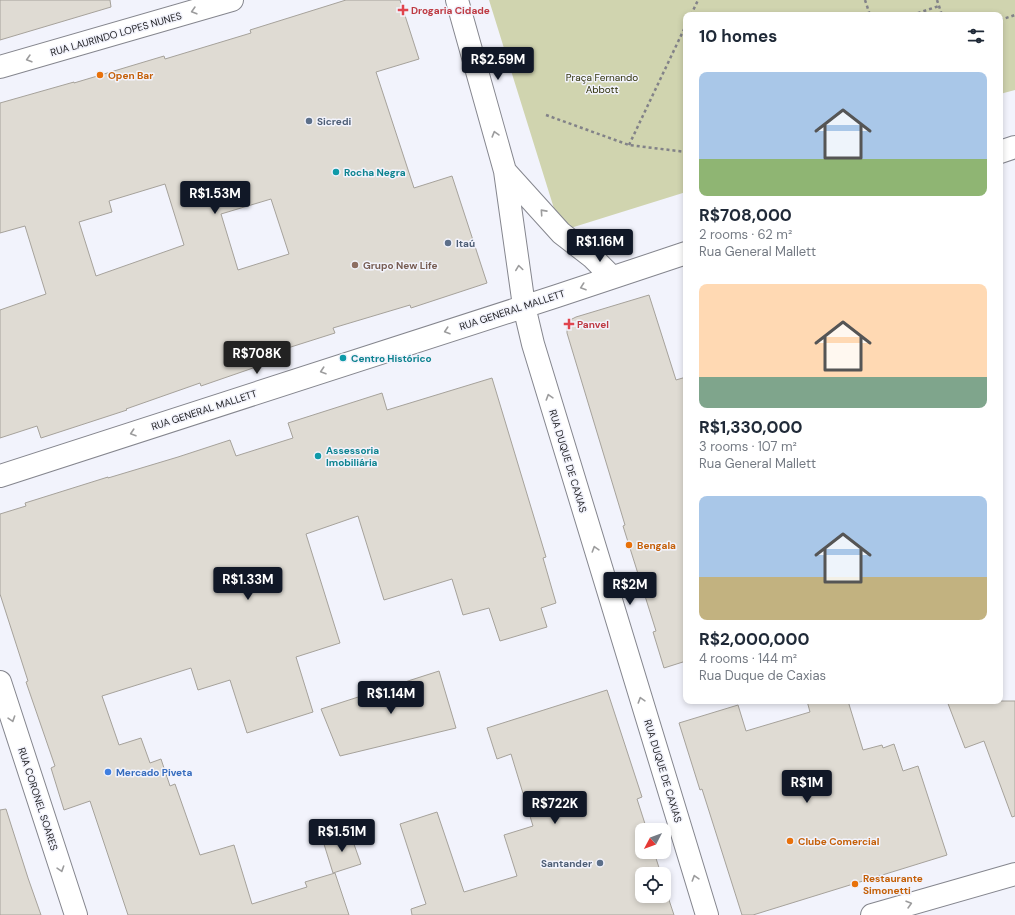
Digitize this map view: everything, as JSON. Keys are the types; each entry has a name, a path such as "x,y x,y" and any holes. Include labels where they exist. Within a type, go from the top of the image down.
{"street":[{"name":"RUA LAURINDO LOPES NUNES","path":"0,67 232,0"},
{"name":"RUA DUQUE DE CAXIAS","path":"457,0 505,171 524,306 533,344 707,915"},
{"path":"1003,151 1015,147"},
{"path":"505,171 561,233 592,257 612,277"},
{"name":"RUA GENERAL MALLETT","path":"0,476 683,254"},
{"name":"RUA CORONEL SOARES","path":"0,682 76,915"},
{"path":"872,915 1015,874"}],"path":[{"path":"692,12 698,0"},
{"path":"865,0 869,12"},
{"path":"937,0 941,12"},
{"path":"921,12 939,6"},
{"path":"1003,19 1015,15"},
{"path":"629,145 683,31"},
{"path":"546,115 629,145 683,152"}],"green space":[{"name":"Praça Fernando Abbott","path":"489,0 1015,0 1015,90 1003,93 1003,12 683,12 683,193 561,231"}],"building":[{"path":"0,0 110,0 111,7 0,40"},
{"path":"346,0 400,0 419,59 376,72 414,188 452,176 487,283 411,308 410,305 333,328 335,333 253,359 256,367 201,386 200,383 126,409 127,410 41,438 37,426 0,438 0,310 46,294 25,226 0,233 0,103 164,56 165,59 251,33 250,30","holes":["165,184 184,245 96,276 79,222 112,212 109,201","271,199 289,254 238,270 221,214"]},
{"path":"649,295 676,380 683,378 683,662 664,668 653,632 656,631 623,526 625,525 567,333 567,327 570,320"},
{"path":"492,378 546,557 543,558 556,603 541,608 547,627 500,641 489,608 463,615 452,579 384,600 358,516 306,534 340,643 296,657 313,712 247,733 230,680 198,690 191,668 102,696 119,745 141,738 150,763 161,759 170,786 175,784 200,855 234,845 252,904 307,887 305,882 335,873 349,915 128,915 90,801 64,810 51,768 55,766 26,682 28,681 0,594 0,514 26,506 25,503 230,440 236,456 293,438 288,423 382,393 387,410"},
{"path":"439,671 456,728 340,756 321,709"},
{"path":"607,690 642,797 637,799 645,823 635,823 635,859 656,859 659,867 635,867 635,903 670,903 674,915 412,915 411,909 426,904 400,824 437,812 464,892 517,876 504,835 533,826 511,754 497,759 487,728"},
{"path":"1003,701 1015,701 1015,816 1012,817 984,741 965,748 948,704 1003,704"},
{"path":"808,704 849,704 863,750 882,745 883,748 894,744 903,771 918,766 947,855 753,915 742,915 702,789 700,790 679,723 738,705 746,731 810,712"},
{"path":"6,809 41,915 0,915 0,810"},
{"path":"350,833 361,864 333,873 323,841"}],"place":[{"name":"Drogaria Cidade","path":"403,10"},
{"name":"Open Bar","path":"100,75"},
{"name":"Sicredi","path":"309,121"},
{"name":"Rocha Negra","path":"336,172"},
{"name":"Itaú","path":"448,243"},
{"name":"Grupo New Life","path":"355,265"},
{"name":"Panvel","path":"569,324"},
{"name":"Centro Histórico","path":"343,358"},
{"name":"Assessoria Imobiliária","path":"318,456"},
{"name":"Bengala","path":"629,545"},
{"name":"Mercado Piveta","path":"108,772"},
{"name":"Clube Comercial","path":"790,841"},
{"name":"Santander","path":"600,863"},
{"name":"Restaurante Simonetti","path":"855,884"}]}
